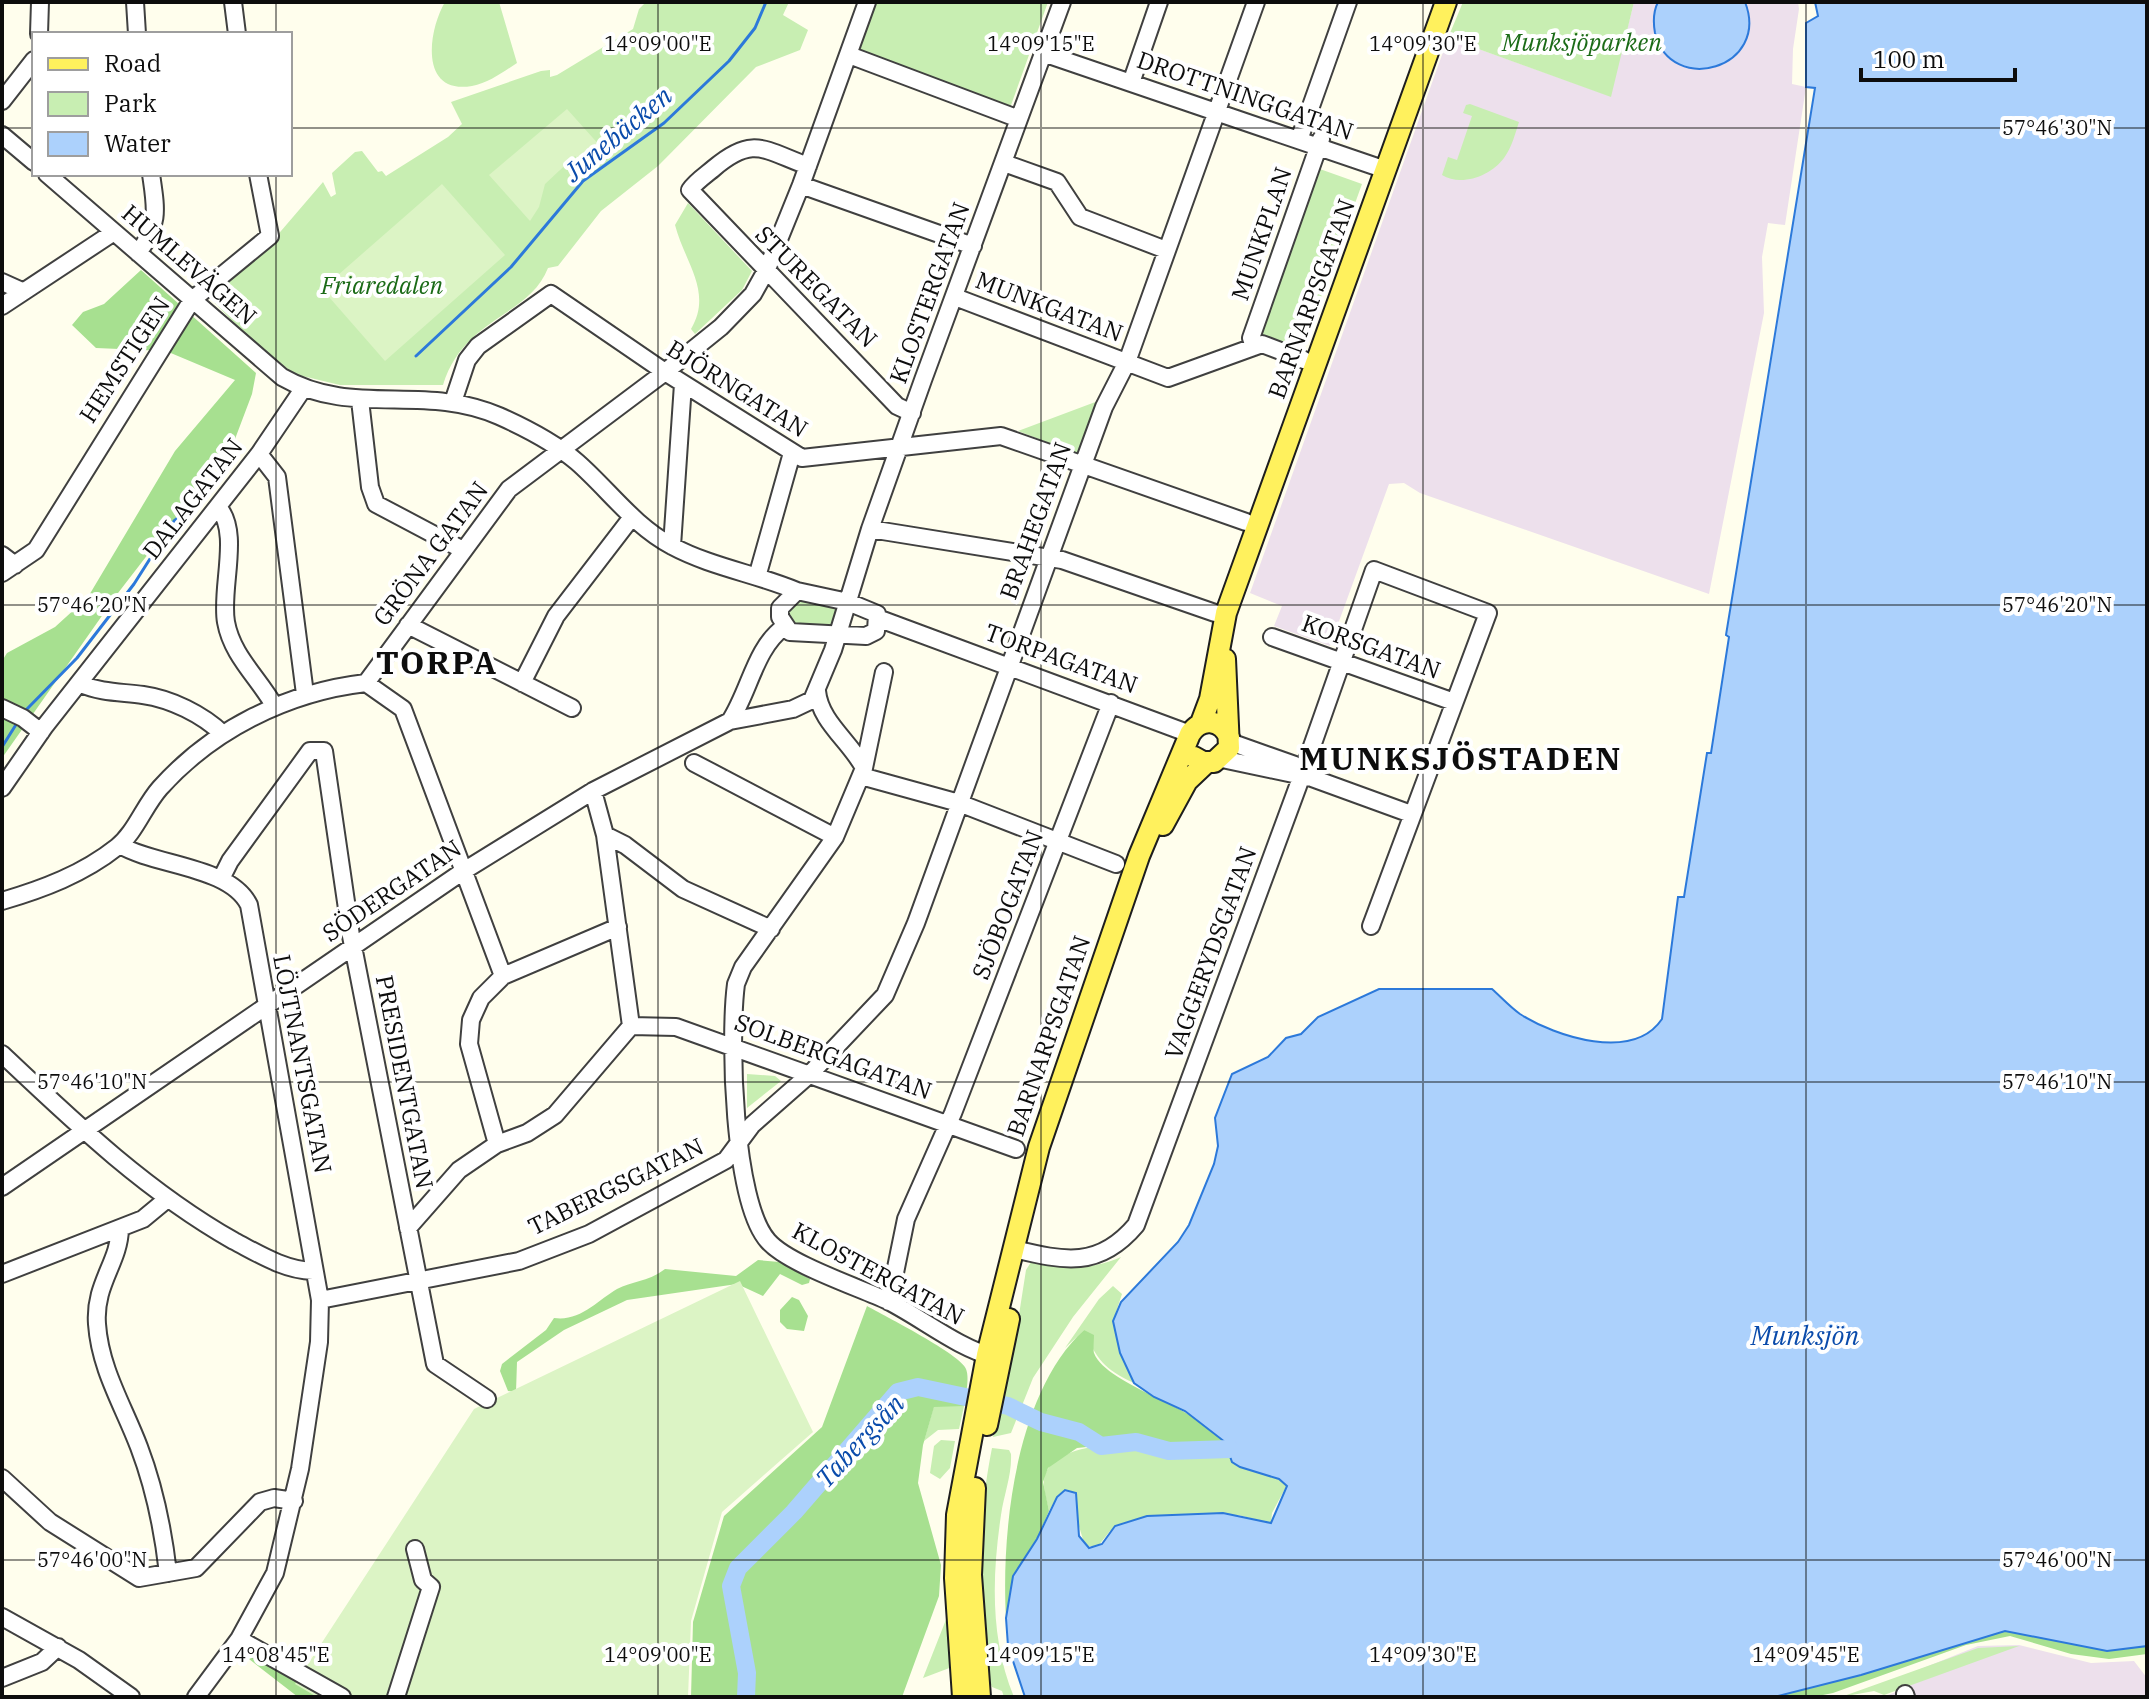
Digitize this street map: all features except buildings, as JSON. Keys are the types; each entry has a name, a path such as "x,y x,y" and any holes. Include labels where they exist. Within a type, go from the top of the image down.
{"main road":[{"name":"BARNARPSGATAN","path":"981,1418 1039,1147 1139,856 1210,699 1221,613 1446,2"},
{"name":"BARNARPSGATAN","path":"1018,1250 1039,1169 1160,830 1187,781 1222,750 1221,613"},
{"path":"1218,724 1222,750 1193,756 1193,733 1218,724"},
{"path":"963,1697 955,1578 957,1515 981,1418"},
{"path":"980,1697 971,1575 971,1514 981,1418"}],"street":[{"path":"39,32 40,2"},
{"path":"135,2 137,32"},
{"path":"233,2 237,32"},
{"name":"GRÖNA GATAN","path":"366,683 509,489 665,372 721,327 753,294 767,269 801,185 867,2"},
{"name":"KLOSTERGATAN","path":"817,691 870,529 1062,2"},
{"path":"1133,78 1159,2"},
{"name":"BRAHEGATAN","path":"739,1145 752,1125 810,1074 885,995 916,923 1104,407 1127,362 1256,2"},
{"path":"1301,135 1348,2"},
{"name":"DROTTNINGGATAN","path":"1045,48 1387,166"},
{"path":"849,55 1019,119"},
{"path":"2,100 32,62"},
{"path":"2,135 32,160"},
{"name":"MUNKPLAN","path":"1254,347 1251,338 1320,142"},
{"name":"STUREGATAN","path":"808,166 756,147 745,148 732,152 692,187 897,406 912,413"},
{"path":"1004,163 1057,182 1080,217 1166,250"},
{"name":"HUMLEVÄGEN","path":"49,176 282,377 303,389"},
{"path":"138,253 153,234 156,210 151,176"},
{"name":"HEMSTIGEN","path":"6,564 36,550 192,300 270,236 258,176"},
{"path":"801,185 973,246"},
{"path":"2,306 114,232"},
{"path":"2,282 22,291"},
{"name":"BJÖRNGATAN","path":"453,402 463,369 478,346 551,294 683,384 802,458 1001,436 1246,522"},
{"name":"MUNKGATAN","path":"955,297 1168,378 1254,347"},
{"path":"1254,347 1262,344 1304,360"},
{"path":"672,546 683,384"},
{"path":"303,389 331,398 409,398 453,402 496,415 561,450 632,517 672,546 774,582 791,596 780,617 784,627 762,647 747,691 730,721"},
{"name":"DALAGATAN","path":"2,788 41,732 259,454 303,389"},
{"path":"360,400 370,487 376,504 463,550"},
{"path":"757,577 792,453"},
{"path":"259,454 277,477 305,694"},
{"path":"218,507 229,529 224,606 229,636 275,707"},
{"path":"522,683 556,616 632,517"},
{"path":"870,529 1047,558 1221,613"},
{"name":"VAGGERYDSGATAN","path":"1018,1250 1067,1259 1087,1258 1119,1243 1136,1225 1374,570 1488,613 1454,702"},
{"name":"TORPAGATAN","path":"791,596 848,602 877,614 880,619 1193,733"},
{"path":"866,636 876,631 880,619"},
{"path":"408,625 572,708"},
{"name":"TORPAGATAN","path":"784,627 798,635 866,636 914,631"},
{"name":"KORSGATAN","path":"1272,637 1454,702"},
{"name":"KLOSTERGATAN","path":"884,672 862,772 835,837 743,967 736,984 734,1047 739,1145 752,1212 768,1241 779,1250 889,1302 971,1351 994,1357"},
{"path":"2,901 54,884 120,845 157,791 223,734 305,694 366,683 403,709 503,976"},
{"path":"81,684 94,690 163,700 199,715 223,734"},
{"path":"817,691 824,715 853,749 862,772 959,803 1116,864"},
{"name":"SÖDERGATAN","path":"2,1187 462,872 593,791 730,721 793,709 812,700 817,691"},
{"path":"1371,926 1454,702"},
{"name":"SJÖBOGATAN","path":"889,1302 906,1219 1111,703"},
{"path":"2,708 23,718 41,732"},
{"name":"PRESIDENTGATAN","path":"221,879 230,861 310,751 320,748 325,755 353,946 435,1364 487,1399"},
{"path":"1222,750 1245,762 1289,776 1301,776 1411,814"},
{"path":"694,763 835,837"},
{"path":"408,1228 459,1170 497,1144 540,1126 555,1115 631,1026 605,835 593,791"},
{"path":"605,835 625,845 683,889 771,929"},
{"path":"120,845 221,879"},
{"name":"LÖJTNANTSGATAN","path":"196,1697 239,1639 275,1573 294,1501 319,1342 320,1300 249,905 245,898 221,879"},
{"path":"497,1144 471,1055 469,1031 481,998 503,976 618,927"},
{"name":"SOLBERGAGATAN","path":"631,1026 676,1027 1016,1149"},
{"path":"2,1054 166,1200 255,1253 280,1264 313,1271"},
{"name":"TABERGSGATAN","path":"320,1300 483,1270 561,1246 726,1160 739,1145"},
{"path":"2,1274 143,1219 166,1200"},
{"path":"120,1229 98,1295 97,1328 108,1376 153,1486 164,1530 168,1573"},
{"path":"2,1478 50,1522 131,1575 143,1578 196,1568 260,1502 274,1498 294,1501"},
{"path":"396,1697 431,1587 423,1580 415,1549"},
{"path":"2,1617 58,1647 131,1697"},
{"path":"239,1639 342,1697"},
{"path":"2,1678 42,1662 58,1647"}],"shaded area":[{"path":"1634,2 1798,2 1799,9 1792,84 1806,87 1785,225 1768,223 1762,257 1764,313 1709,594 1420,493 1404,483 1389,484 1330,646 1274,626 1282,606 1250,593 1448,38 1610,96"},
{"path":"2019,1645 2091,1663 2134,1661 2147,1678 2147,1697 1883,1697 1906,1688 1901,1677 1978,1646"}],"green space":[{"path":"445,2 499,2 517,63 478,85 455,86 443,81 432,58 432,44"},
{"name":"Friaredalen","path":"646,2 789,2 783,15 808,30 800,50 756,67 658,166 601,211 558,266 548,268 527,297 466,345 453,362 443,385 340,385 294,374 242,331 209,297 275,238 323,182 331,197 336,194 332,173 355,152 362,151 378,172 382,171 386,176 448,137 462,124 451,102 541,71 550,70 550,77 557,75 633,29 639,9"},
{"path":"876,2 1048,2 1010,108 858,54"},
{"name":"Munksjöparken","path":"1463,2 1634,2 1611,97 1448,38"},
{"path":"1466,105 1519,122 1504,158 1492,170 1475,178 1458,180 1442,175 1448,157 1457,160 1472,116 1463,113"},
{"path":"567,109 601,147 583,163 575,156 545,184 539,207 530,221 489,175"},
{"path":"1317,168 1362,184 1302,350 1258,334"},
{"path":"442,184 505,255 385,361 322,289"},
{"path":"688,203 752,271 742,290 695,334 691,329 697,315 698,290 675,225"},
{"path":"141,270 256,373 252,394 235,439 196,482 196,492 118,593 2,758 2,661 7,653 55,627 88,597 175,451 235,380 166,351 96,348 72,325 83,312 104,304"},
{"path":"1098,401 1078,454 1018,431"},
{"path":"799,597 839,608 832,631 794,627 786,612"},
{"path":"747,1074 775,1076 781,1081 747,1108"},
{"path":"1121,1257 1073,1317 1033,1378 1011,1433 993,1437 1016,1334 1026,1270 1031,1262 1087,1266"},
{"path":"758,1260 779,1262 810,1279 809,1283 802,1285 780,1274 763,1296 737,1284 627,1300 564,1330 517,1362 516,1392 508,1391 500,1371 502,1364 546,1330 554,1318 572,1317 617,1289 665,1269 736,1276"},
{"path":"740,1281 813,1432 722,1512 691,1621 688,1697 317,1697 295,1684 474,1409"},
{"path":"1113,1286 1122,1294 1113,1321 1120,1353 1134,1383 1103,1362 1084,1330 1065,1348 1099,1299"},
{"path":"792,1297 799,1300 808,1316 804,1331 787,1329 780,1322 780,1310"},
{"path":"867,1306 951,1355 966,1369 968,1378 964,1406 934,1407 923,1445 918,1483 941,1565 939,1596 902,1697 691,1697 693,1622 724,1516 822,1427"},
{"path":"1084,1330 1094,1335 1094,1353 1117,1377 1200,1421 1218,1434 1230,1449 1169,1451 1136,1442 1077,1448 1048,1468 1043,1482 1049,1511 1037,1539 1013,1576 1006,1618 1005,1583 1011,1505 1028,1425 1042,1389 1061,1357"},
{"path":"934,1406 964,1406 959,1429 938,1430 924,1441"},
{"path":"941,1440 955,1441 950,1468 940,1479 930,1473 934,1446"},
{"path":"1136,1442 1169,1451 1230,1449 1233,1462 1287,1485 1272,1513 1271,1523 1238,1515 1110,1531 1098,1546 1085,1546 1078,1523 1057,1497 1049,1511 1044,1484 1048,1468 1068,1453"},
{"path":"992,1448 1009,1450 1011,1454 998,1538 995,1607 1001,1653 1014,1697 1004,1697 1002,1691 992,1687 984,1663 980,1634 980,1535"},
{"path":"949,1612 952,1667 923,1678"},
{"path":"2005,1631 2107,1651 2147,1646 2147,1654 2109,1659 2071,1654 2010,1636 1966,1645 1833,1693 1813,1697 1774,1697 1861,1675"},
{"path":"2019,1646 1884,1695 1874,1691 1841,1697 1978,1648"},
{"path":"258,1655 323,1697 298,1697 249,1659"}],"water":[{"path":"1658,2 1745,2 1749,25 1744,44 1732,58 1716,66 1697,69 1679,64 1665,53 1655,33 1654,17"},
{"name":"Munksjön","path":"1815,2 2147,2 2147,1646 2107,1651 2005,1631 1861,1675 1774,1697 1025,1697 1008,1646 1006,1618 1013,1576 1037,1539 1057,1497 1065,1490 1076,1493 1079,1536 1089,1548 1102,1544 1115,1526 1147,1516 1223,1513 1271,1523 1287,1486 1279,1479 1232,1462 1225,1442 1185,1411 1154,1397 1134,1383 1120,1353 1113,1321 1121,1302 1178,1242 1189,1225 1214,1164 1218,1146 1215,1118 1232,1074 1268,1057 1286,1038 1301,1034 1318,1017 1379,989 1492,989 1535,1023 1594,1041 1633,1040 1649,1032 1662,1019 1678,897 1684,897 1707,753 1711,753 1729,637 1726,635 1815,88 1806,87 1806,23 1818,16"}],"waterway":[{"name":"Junebäcken","path":"416,356 511,267 583,181 664,123 729,61 755,28 766,2"},
{"name":"Junebäcken","path":"26,710 77,658 134,584 174,521 187,511"},
{"name":"Junebäcken","path":"2,747 17,723"},
{"name":"Tabergsån","path":"746,1697 747,1673 731,1586 738,1568 794,1512 898,1392 918,1387 1008,1406 1041,1422 1079,1432 1101,1446 1136,1442 1169,1451 1230,1449"}],"district":[{"name":"TORPA","path":"437,663"},
{"name":"MUNKSJÖSTADEN","path":"1461,759"}]}
